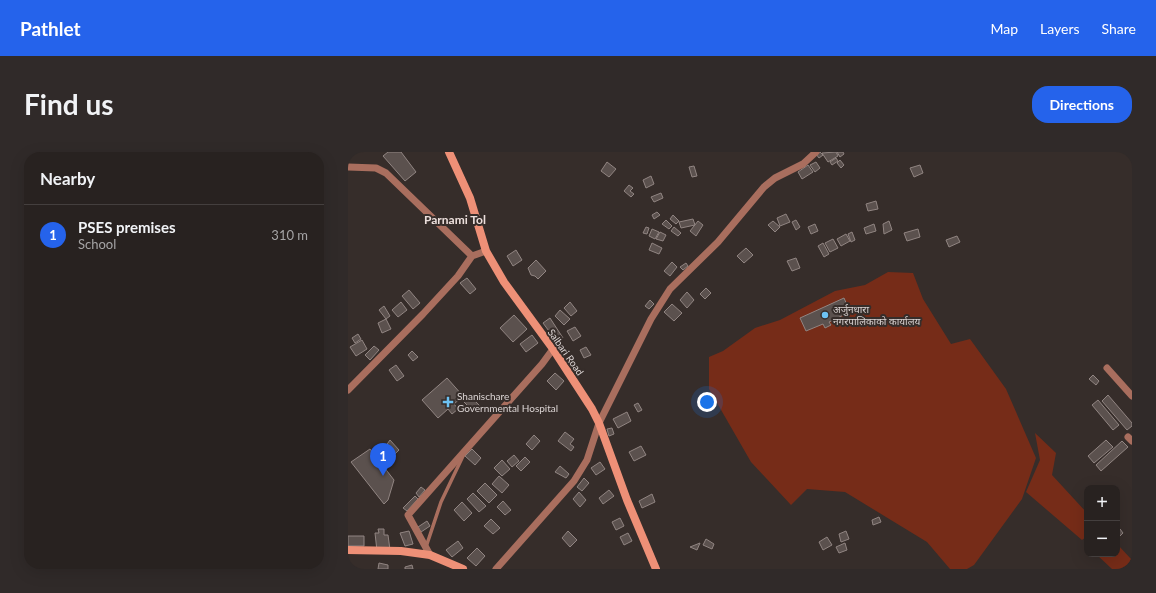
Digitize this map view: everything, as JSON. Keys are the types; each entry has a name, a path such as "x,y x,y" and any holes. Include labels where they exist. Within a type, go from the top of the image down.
{"street":[{"name":"Salbari Road","path":"449,152 470,198 486,251 504,282 553,349 588,401 599,423 627,500 656,569"},
{"path":"496,569 574,481 587,460 599,423 651,319 670,289 718,242 764,187 775,178 803,164 816,152"},
{"path":"348,166 376,168 386,173 472,256"},
{"path":"348,390 423,314 458,276 472,256 486,251"},
{"path":"430,555 408,515 553,349"},
{"path":"1107,368 1132,396"},
{"path":"348,550 401,551 430,555 463,569"}],"lane":[{"path":"426,547 441,502 466,450"}],"shaded area":[{"path":"888,272 913,273 923,299 951,344 970,339 1006,389 1036,458 1022,499 974,565 967,569 950,569 927,542 845,492 807,489 791,505 751,462 709,389 709,357 723,351 755,328 780,320 835,291 865,285"},
{"path":"1035,433 1056,453 1052,475 1084,510 1084,538 1082,540 1026,492 1040,460"},
{"path":"1120,547 1132,560 1132,569 1112,569 1099,557 1120,557"}],"building":[{"path":"388,152 401,152 416,172 405,181 383,156"},
{"path":"820,152 823,155 819,158 816,154"},
{"path":"836,152 838,156 828,162 822,153"},
{"path":"837,152 843,152 844,154 840,157"},
{"path":"836,158 838,161 832,165 830,162"},
{"path":"840,160 844,165 841,168 837,163"},
{"path":"607,162 616,169 609,177 601,171"},
{"path":"816,162 820,168 815,172 810,165"},
{"path":"808,165 813,172 802,179 798,172"},
{"path":"920,165 923,173 914,177 910,168"},
{"path":"694,166 697,176 692,177 689,167"},
{"path":"651,176 654,184 646,188 643,180"},
{"path":"629,185 633,188 630,191 634,194 631,197 624,191"},
{"path":"661,193 663,198 654,202 651,197"},
{"path":"876,201 878,209 868,211 866,204"},
{"path":"657,212 660,215 654,219 652,215"},
{"path":"786,214 790,222 780,226 777,218"},
{"path":"673,215 679,221 676,224 670,219"},
{"path":"693,219 695,225 681,228 679,222"},
{"path":"666,220 672,226 669,229 662,224"},
{"path":"796,220 800,227 796,230 792,222"},
{"path":"698,221 703,225 696,236 690,231"},
{"path":"773,221 780,227 775,232 768,225"},
{"path":"889,221 892,230 884,234 883,224"},
{"path":"815,224 818,231 811,234 808,227"},
{"path":"874,224 876,231 866,234 864,228"},
{"path":"646,227 649,228 647,234 643,233"},
{"path":"674,227 681,233 678,236 671,231"},
{"path":"652,229 659,232 655,239 649,236"},
{"path":"918,229 920,237 907,241 904,233"},
{"path":"660,232 666,235 663,241 656,239"},
{"path":"852,232 855,240 851,242 848,234"},
{"path":"846,234 850,241 841,246 837,239"},
{"path":"957,236 960,242 949,247 946,240"},
{"path":"833,239 838,248 830,252 825,243"},
{"path":"652,243 662,248 659,254 649,250"},
{"path":"823,243 829,254 824,257 818,246"},
{"path":"746,248 753,255 744,263 737,256"},
{"path":"516,250 522,260 513,266 507,256"},
{"path":"796,258 800,268 792,271 787,261"},
{"path":"536,260 546,271 538,279 531,275 528,268"},
{"path":"672,262 677,267 670,276 664,271"},
{"path":"686,263 688,266 683,270 680,267"},
{"path":"467,278 476,289 470,294 460,283"},
{"path":"706,288 711,293 705,299 700,294"},
{"path":"409,290 420,303 413,309 402,296"},
{"path":"687,292 694,300 687,308 680,300"},
{"name":"अर्जुनधारा नगरपालिकाको कार्यालय","path":"844,298 850,312 829,322 831,325 825,328 823,324 806,331 800,318"},
{"path":"650,300 654,304 649,309 645,306"},
{"path":"401,302 407,310 398,317 392,310"},
{"path":"570,302 577,311 571,316 564,308"},
{"path":"672,304 682,313 674,321 664,312"},
{"path":"384,306 390,316 386,319 379,310"},
{"path":"560,310 570,319 564,325 555,316"},
{"path":"514,315 527,329 513,342 500,328"},
{"path":"550,318 563,338 557,342 543,323"},
{"path":"386,319 391,329 382,333 378,323"},
{"path":"575,327 581,336 573,341 567,331"},
{"path":"358,334 361,339 355,343 352,338"},
{"path":"532,335 538,343 526,352 520,344"},
{"path":"362,340 367,349 356,356 350,347"},
{"path":"374,346 379,350 370,360 365,355"},
{"path":"586,347 591,355 584,358 580,350"},
{"path":"412,351 418,357 413,361 408,355"},
{"path":"396,365 404,376 397,381 389,370"},
{"path":"555,373 564,381 556,390 547,381"},
{"path":"1093,375 1099,381 1096,385 1089,379"},
{"path":"447,378 463,396 454,404 458,409 452,414 448,409 438,418 422,400"},
{"path":"468,394 480,406 474,412 462,400"},
{"path":"1108,395 1132,423 1132,426 1127,430 1102,401"},
{"path":"1098,400 1119,425 1113,430 1092,405"},
{"path":"638,403 642,410 638,412 634,405"},
{"path":"627,412 631,421 618,428 613,419"},
{"path":"612,428 614,434 609,436 607,429"},
{"path":"565,432 574,439 570,444 574,447 571,451 558,441"},
{"path":"534,435 540,441 532,450 526,444"},
{"path":"390,440 399,450 393,456 385,447"},
{"path":"1106,440 1113,447 1094,463 1088,456"},
{"path":"1122,441 1128,447 1101,471 1096,465"},
{"path":"641,446 646,455 634,461 629,452"},
{"path":"370,449 394,480 388,500 384,504 351,462"},
{"path":"472,449 481,458 475,465 465,456"},
{"path":"514,455 519,461 512,467 507,461"},
{"path":"525,457 530,462 521,471 516,466"},
{"path":"502,460 510,469 502,476 494,468"},
{"path":"600,462 605,469 596,475 591,468"},
{"path":"560,466 569,474 566,478 555,472"},
{"path":"499,476 509,485 502,493 492,484"},
{"path":"584,478 589,483 582,491 577,487"},
{"path":"485,483 497,495 489,503 477,491"},
{"path":"421,487 425,490 419,497 416,493"},
{"path":"609,490 614,496 603,504 599,498"},
{"path":"579,492 586,500 580,507 573,499"},
{"path":"473,493 486,506 479,512 467,499"},
{"path":"652,494 655,502 642,508 639,501"},
{"path":"415,496 418,499 407,511 403,508"},
{"path":"503,501 511,510 505,515 497,507"},
{"path":"462,502 472,513 464,521 454,510"},
{"path":"879,517 881,522 873,525 872,520"},
{"path":"620,518 624,526 616,530 612,522"},
{"path":"491,519 500,528 493,534 484,526"},
{"path":"427,521 430,526 421,532 418,527"},
{"path":"378,529 384,529 384,535 388,535 390,550 377,551 375,533 379,533"},
{"path":"1120,529 1123,533 1120,536"},
{"path":"409,531 413,544 405,546 400,533"},
{"path":"568,531 577,540 570,547 562,538"},
{"path":"846,531 849,539 841,542 839,534"},
{"path":"628,533 632,541 624,545 620,537"},
{"path":"348,536 364,536 364,546 348,546"},
{"path":"827,537 832,545 823,550 819,542"},
{"path":"706,539 714,544 712,549 703,545"},
{"path":"458,541 463,548 452,557 446,550"},
{"path":"700,543 697,550 690,547"},
{"path":"845,543 847,550 839,553 836,547"},
{"path":"477,548 485,556 476,566 467,558"},
{"path":"379,563 388,565 388,569 378,569"},
{"path":"412,565 413,569 405,569 405,567"}],"place":[{"name":"अर्जुनधारा नगरपालिकाको कार्यालय","path":"825,315"},
{"name":"Shanischare Governmental Hospital","path":"448,402"},
{"name":"PSES premises","path":"383,476"}],"district":[{"name":"Parnami Tol","path":"455,220"}]}
